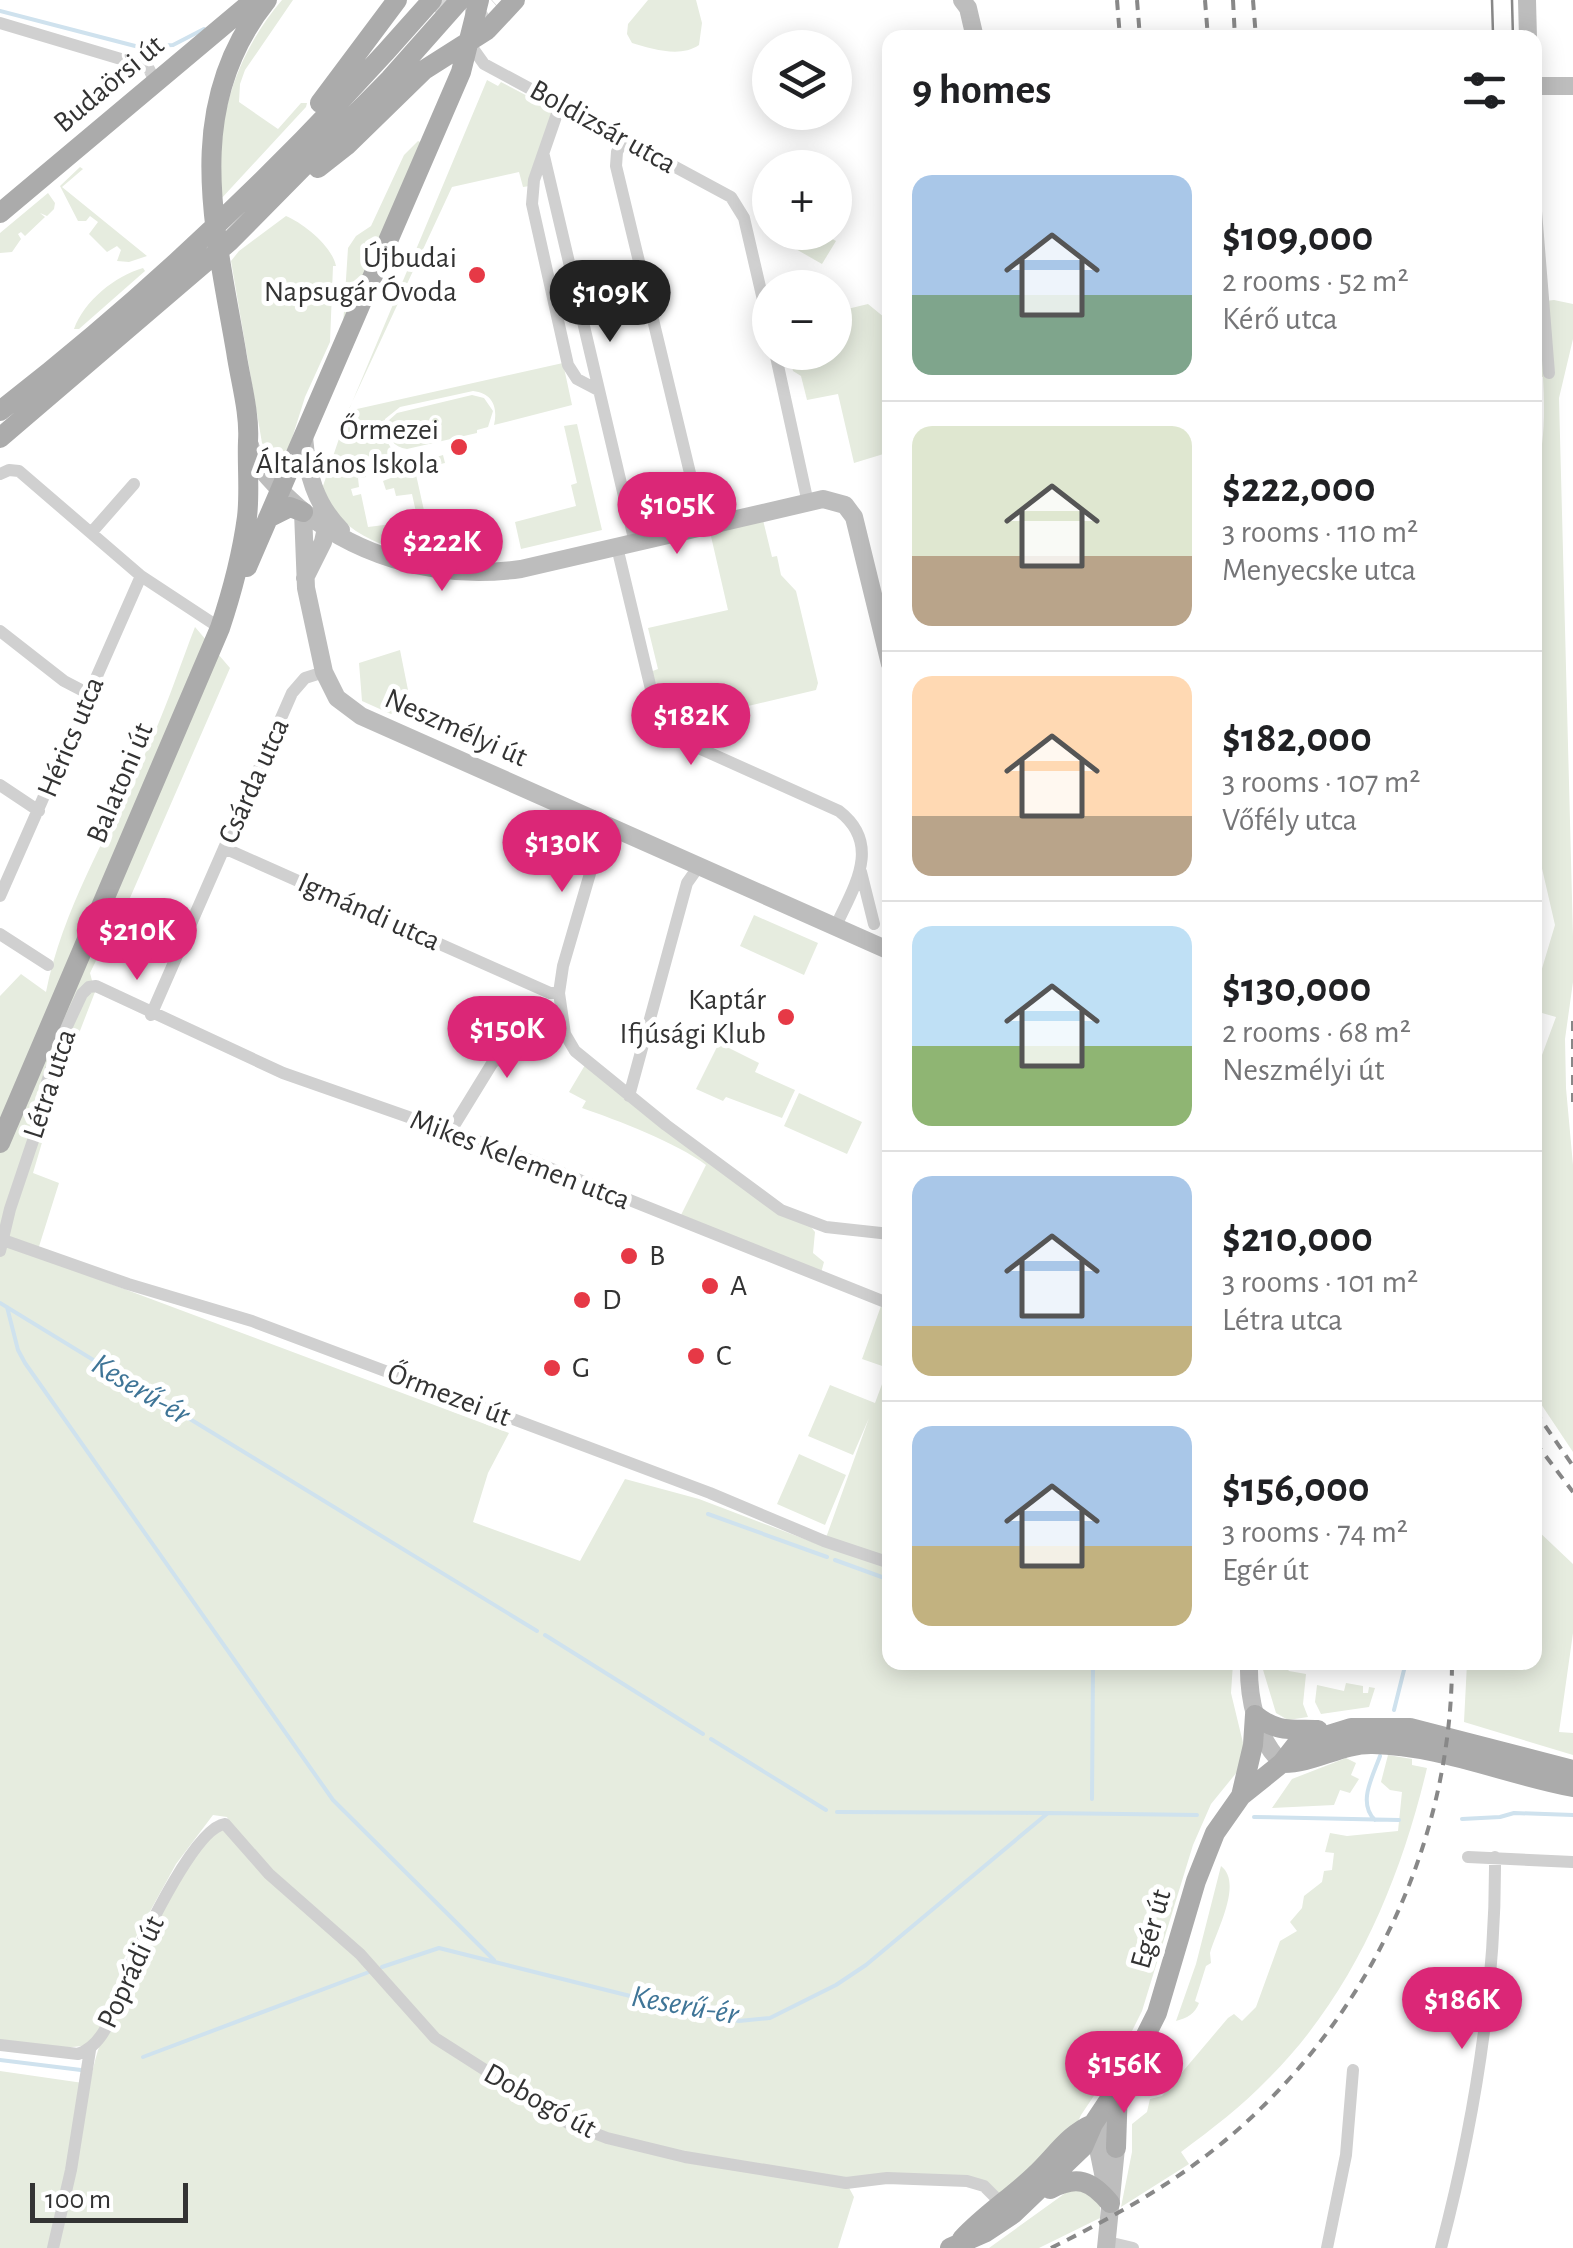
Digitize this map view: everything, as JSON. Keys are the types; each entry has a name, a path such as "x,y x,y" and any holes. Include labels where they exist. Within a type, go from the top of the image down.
{"main road":[{"name":"Budaörsi út","path":"0,213 156,84 243,20 254,0"},
{"path":"267,0 243,20 219,92 210,148 211,178 258,516 290,507 303,512"},
{"path":"284,157 300,126 397,0"},
{"path":"3,430 284,157 432,0"},
{"path":"3,430 230,242 390,79 460,0"},
{"name":"Balatoni út","path":"0,1143 48,1049 222,621 258,516 280,490 304,438 461,72 479,0"},
{"path":"275,197 346,146 424,70 494,24 516,0"},
{"path":"1255,1715 1270,1728 1286,1732 1330,1733"},
{"path":"1241,1796 1252,1752 1255,1715"},
{"name":"Egér út","path":"954,2246 986,2232 1035,2196 1083,2148 1157,2014 1204,1858 1224,1818 1241,1796 1296,1746 1330,1733 1370,1726 1410,1728 1573,1770"},
{"name":"Egér út","path":"1282,1762 1296,1763 1356,1745 1390,1744 1573,1787"},
{"path":"1116,2148 1118,2088"},
{"name":"Egér út","path":"954,2246 980,2218 1032,2178 1071,2136 1093,2124"},
{"path":"1035,2196 1064,2182 1078,2180 1096,2187 1110,2203"}],"street":[{"path":"1527,0 1528,30"},
{"path":"963,1 974,30"},
{"path":"0,23 142,65 156,84"},
{"name":"Boldizsár utca","path":"468,41 484,64 731,197 742,210 756,270"},
{"path":"1542,86 1573,86"},
{"path":"560,104 534,180 532,204 568,365 577,379 598,390"},
{"path":"624,138 616,166 703,527"},
{"path":"544,156 598,390 656,710 666,730 682,741 840,810 856,829 863,859 861,872 836,926"},
{"path":"1542,286 1549,373"},
{"path":"779,370 808,503"},
{"path":"304,438 309,472 327,522 305,579"},
{"path":"249,440 254,460 303,512 327,522 356,544 420,567 483,573 536,566 823,499 838,501 854,517 882,631"},
{"path":"4,472 19,472 141,576 222,621"},
{"path":"91,533 134,484"},
{"name":"Neszmélyi út","path":"303,512 305,579 324,672 338,698 361,716 882,946"},
{"name":"Hérics utca","path":"0,896 141,576"},
{"path":"0,631 64,681 88,694"},
{"name":"Csárda utca","path":"151,1015 292,693 305,678 324,672"},
{"path":"0,785 40,812"},
{"path":"598,820 600,844 563,966 559,993 565,1034 576,1051 629,1096 781,1210 826,1227 882,1233"},
{"path":"600,844 620,830"},
{"name":"Igmándi utca","path":"224,848 530,984 559,993"},
{"path":"629,1096 687,882 699,866"},
{"path":"861,872 874,924"},
{"path":"0,934 48,965"},
{"name":"Létra utca","path":"1,1246 44,1105 48,1049 82,994 96,986 151,1015"},
{"name":"Mikes Kelemen utca","path":"151,1015 283,1073 516,1155 882,1301"},
{"path":"450,1132 493,1062 565,1034"},
{"name":"Őrmezei út","path":"1,1246 252,1321 882,1561"},
{"path":"1250,1670 1255,1715 1268,1747 1282,1762"},
{"name":"Dobogó út","path":"225,1824 269,1874 374,1970 434,2038 550,2113 607,2138 685,2158 846,2184 887,2178 967,2181 984,2186 1001,2203"},
{"name":"Poprádi út","path":"0,2045 78,2054 90,2050 104,2031 154,1918 190,1857 214,1826 225,1824"},
{"path":"1468,1857 1573,1862"},
{"path":"1441,2248 1465,2156 1483,2054 1496,1917 1496,1857"},
{"path":"53,2248 71,2170 90,2050"},
{"path":"1327,2248 1346,2155 1352,2070"},
{"path":"1093,2124 1105,2130 1116,2148 1107,2245 1133,2248"},
{"path":"1093,2124 1110,2203"}],"shaded area":[{"path":"282,0 293,0 245,70 239,102 278,129 301,103 307,103 306,107 220,200 220,145 231,93 251,44"},
{"path":"648,0 696,0 702,23 699,45 675,52 632,43 627,34 628,24"},
{"path":"487,80 498,86 501,82 554,110 530,186 523,187 519,172 452,187 352,402"},
{"path":"418,141 423,143 343,326 348,248 356,236 371,226 404,155"},
{"path":"80,167 83,169 62,187 147,256 117,261 121,250 117,246 107,252 89,234 98,222 90,216 86,221 78,221 60,186"},
{"path":"48,193 55,203 54,209 47,216 40,213 45,217 25,236 18,234 21,239 12,252 0,253 0,233"},
{"path":"286,216 316,236 336,266 330,342 305,397 289,448 271,456 262,443 231,261"},
{"path":"798,250 831,250 822,264"},
{"path":"143,268 145,271 79,329 74,329 85,309 102,291"},
{"path":"1542,302 1573,304 1573,339 1559,398 1573,937 1573,982 1565,1039 1573,1165 1573,1452 1542,1406 1542,1055 1556,1017 1542,1013 1542,969 1555,925 1542,868"},
{"path":"868,304 882,315 882,454 854,463 838,394 807,400 801,376 793,371 852,370 852,308"},
{"path":"563,363 572,405 494,425 492,402 473,391 400,407 385,419 383,435 391,448 389,459 394,459 397,469 390,471 388,463 364,468 366,477 358,478 359,487 351,489 353,496 361,494 368,527 392,524 407,546 415,545 418,551 483,539 487,557 466,559 390,547 346,524 331,507 323,486 348,411"},
{"path":"472,395 484,398 493,411 488,427 407,449 391,440 388,421 397,413"},
{"path":"577,424 602,530 521,549 515,522 576,506 571,485 577,483 564,426"},
{"path":"443,455 445,463 415,470 427,524 419,526 412,494 396,496 394,488 386,490 383,481 402,478 407,466"},
{"path":"763,520 772,557 777,556 781,575 796,591 818,683 816,690 667,725 650,672 658,669 648,628 728,610 710,532"},
{"path":"195,627 230,668 113,937 108,936 90,973 95,992 59,1085 33,1173 59,1183 36,1256 509,1433 488,1473 473,1522 580,1561 625,1479 699,1499 823,1546 869,1418 853,1455 808,1436 830,1385 875,1403 882,1384 882,1670 1233,1670 1231,1693 1244,1747 1237,1772 1211,1804 1193,1845 1142,2011 1071,2137 996,2196 967,2181 847,2184 854,2197 838,2248 0,2248 0,2071 90,2084 108,2021 156,1924 207,1834 232,1827 227,1817 213,1815 176,1864 120,1966 123,1975 112,2010 94,2041 63,2047 0,2040 0,996 21,974 46,992 78,894 170,695"},
{"path":"400,650 410,700 391,714 362,701 359,663"},
{"path":"754,915 818,943 804,975 740,946"},
{"path":"719,1043 759,1063 755,1072 795,1090 782,1118 696,1089"},
{"path":"585,1065 811,1227 815,1232 813,1253 824,1262 821,1273 680,1217 706,1165 663,1140 582,1108 586,1101 569,1092"},
{"path":"799,1093 862,1122 847,1154 784,1126"},
{"path":"882,1306 882,1366 862,1359"},
{"path":"799,1454 846,1475 825,1525 777,1504"},
{"path":"1542,1535 1573,1564 1573,1633 1559,1732 1573,1733 1573,1755 1464,1722 1467,1670 1542,1670"},
{"path":"1263,1670 1306,1674 1303,1704 1308,1717 1288,1720 1276,1713"},
{"path":"1346,1683 1363,1686 1363,1693 1368,1693 1369,1687 1375,1688 1369,1707 1321,1714 1315,1702 1317,1685 1344,1691"},
{"path":"1388,1755 1412,1759 1412,1765 1427,1768 1403,1853 1349,1973 1299,2045 1269,2078 1181,2152 1189,2164 1121,2207 1132,2152 1132,2124 1147,2112 1150,2099 1162,2096 1228,2018 1234,2014 1242,2021 1256,2007 1280,1941 1297,1931 1290,1922 1302,1908 1304,1896 1322,1882 1324,1871 1332,1870 1334,1853 1325,1852 1330,1833 1347,1836 1398,1831 1402,1792 1390,1790 1381,1782"},
{"path":"1346,1758 1356,1763 1351,1775 1359,1779 1350,1793 1340,1790 1334,1805 1272,1808 1292,1779"},
{"path":"1221,1866 1230,1883 1229,1895 1210,1953 1211,1963 1206,1966 1195,2001 1199,2003 1197,2007 1176,2021 1196,1964"},
{"path":"1071,2189 1084,2190 1100,2205 1100,2218 1039,2248 989,2248"}],"waterway":[{"path":"0,11 139,47 173,45 204,29"},
{"name":"Keserű-ér","path":"0,1303 537,1631"},
{"path":"7,1307 25,1363 333,1800 494,1960"},
{"path":"708,1514 827,1557"},
{"path":"835,1560 882,1577"},
{"name":"Keserű-ér","path":"545,1635 703,1734"},
{"path":"1092,1799 1093,1670"},
{"path":"1394,1710 1404,1670"},
{"name":"Keserű-ér","path":"711,1739 826,1810"},
{"path":"1375,1820 1367,1798 1380,1756"},
{"name":"Keserű-ér","path":"837,1812 1047,1813"},
{"name":"Keserű-ér","path":"382,1967 439,1948 710,2016 739,2021 770,2018 836,1985 866,1965 1048,1813 1197,1815"},
{"name":"Keserű-ér","path":"1462,1819 1514,1813 1573,1815"},
{"name":"Keserű-ér","path":"1254,1817 1399,1820"},
{"name":"Keserű-ér","path":"143,2057 369,1972"},
{"name":"Keserű-ér","path":"0,2060 81,2070"}],"tunnel":[{"path":"438,2 452,11 465,13 492,0"}],"tram line":[{"path":"1492,0 1493,30"},
{"path":"1512,0 1513,30"}],"railway":[{"path":"1117,0 1119,30"},
{"path":"1137,0 1139,30"},
{"path":"1205,0 1207,30"},
{"path":"1233,0 1235,30"},
{"path":"1253,0 1255,30"},
{"path":"1573,1021 1573,1102"},
{"path":"1542,1421 1573,1466"},
{"path":"1542,1451 1573,1492"},
{"path":"1051,2248 1131,2205 1207,2155 1261,2108 1309,2056 1351,1998 1386,1937 1414,1871 1435,1803 1448,1733 1452,1670"}],"place":[{"name":"Újbudai Napsugár Óvoda","path":"477,275"},
{"name":"Őrmezei Általános Iskola","path":"459,447"},
{"name":"Kaptár Ifjúsági Klub","path":"786,1017"},
{"name":"B","path":"629,1256"},
{"name":"A","path":"710,1286"},
{"name":"D","path":"582,1300"},
{"name":"C","path":"696,1356"},
{"name":"G","path":"552,1368"}]}
